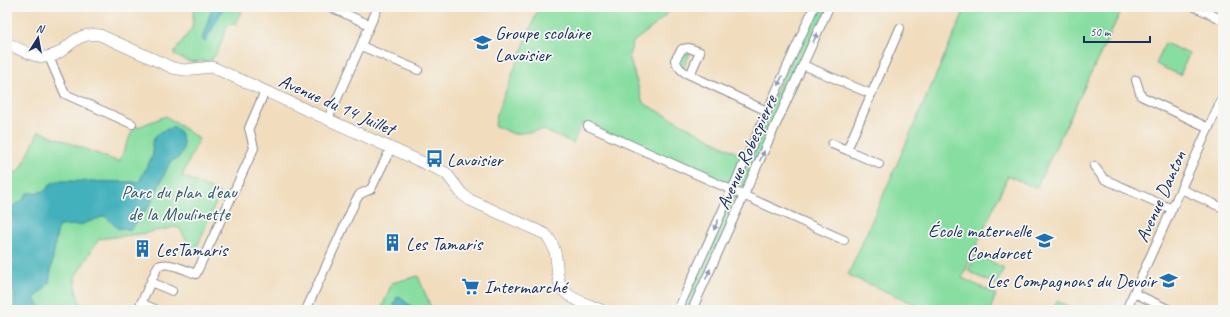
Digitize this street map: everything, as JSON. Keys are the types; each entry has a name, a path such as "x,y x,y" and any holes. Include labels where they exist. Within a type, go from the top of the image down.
{"street":[{"path":"330,7 370,25"},
{"path":"328,119 378,7"},
{"name":"Avenue Robespierre","path":"678,310 814,7"},
{"name":"Avenue Robespierre","path":"692,310 829,7"},
{"path":"1194,7 1223,20"},
{"path":"847,150 900,28"},
{"name":"Avenue du 14 Juillet","path":"49,57 63,50 74,39 89,34 100,35 173,68 184,70 212,67 446,173 462,194 470,200 545,234 551,240 557,255 560,285 571,297 601,310"},
{"path":"7,43 40,57 49,57 65,94 132,124"},
{"path":"361,46 418,70"},
{"path":"803,65 871,94"},
{"path":"690,76 767,111"},
{"path":"1136,80 1141,96 1208,128"},
{"path":"157,310 140,307 158,266 163,264 196,274 254,148 249,128 265,91"},
{"name":"Avenue Danton","path":"1126,310 1223,96"},
{"path":"588,126 844,240"},
{"path":"832,144 879,164"},
{"path":"306,310 356,200 360,194 371,189 391,148"},
{"path":"1094,166 1104,179 1172,209"},
{"path":"1181,189 1223,208"},
{"path":"151,282 172,291"},
{"path":"1134,293 1170,310"}],"green space":[{"path":"194,7 243,7 236,24 227,25 218,51 211,61 190,62 174,55 175,51 192,28"},
{"path":"539,7 674,7 654,26 633,42 629,56 643,103 746,158 814,7 829,7 692,310 678,310 733,187 582,123 573,143 543,130 514,134 495,126 497,113"},
{"path":"966,7 1123,7 1036,188 1008,176 962,278 996,294 990,310 929,310 848,275"},
{"path":"1165,43 1189,54 1180,75 1156,64"},
{"path":"692,49 682,71 678,54"},
{"name":"Parc du plan d'eau de la Moulinette","path":"166,116 199,139 182,176 220,193 194,254 180,229 176,227 146,233 99,239 75,277 77,295 83,310 44,310 34,299 49,283 58,226 82,223 105,216 114,224 123,229 131,229 150,205 170,162 183,148 183,143 178,129 162,132 152,144 153,155 138,183 57,181 52,183 44,191 38,193 27,193 20,202 12,206 7,211 7,175 20,171 39,131 119,162 133,129"},
{"path":"976,254 1004,268 996,285 968,271"},
{"path":"418,276 432,310 415,310 400,297 394,305 396,310 381,310 392,283"},
{"path":"7,292 13,292 15,294 14,310 7,310"},
{"path":"1057,301 1076,310 1053,310"}],"water":[{"path":"211,7 224,7 205,42 202,39"},
{"path":"174,127 182,136 183,149 178,158 170,162 151,203 131,229 117,228 105,216 80,225 58,226 49,283 34,299 44,310 14,310 15,294 13,292 7,292 7,267 14,261 7,257 7,211 12,206 20,202 27,193 38,193 44,191 52,183 57,181 139,182 153,155 152,144 155,136 162,131"},
{"path":"397,297 400,297 415,310 396,310 394,304"}],"place":[{"name":"Groupe scolaire Lavoisier","path":"482,43"},
{"name":"Lavoisier","path":"434,159"},
{"name":"École maternelle Condorcet","path":"1044,241"},
{"name":"Les Tamaris","path":"393,243"},
{"name":"LesTamaris","path":"143,249"},
{"name":"Les Compagnons du Devoir","path":"1169,280"},
{"name":"Intermarché","path":"471,286"}]}
